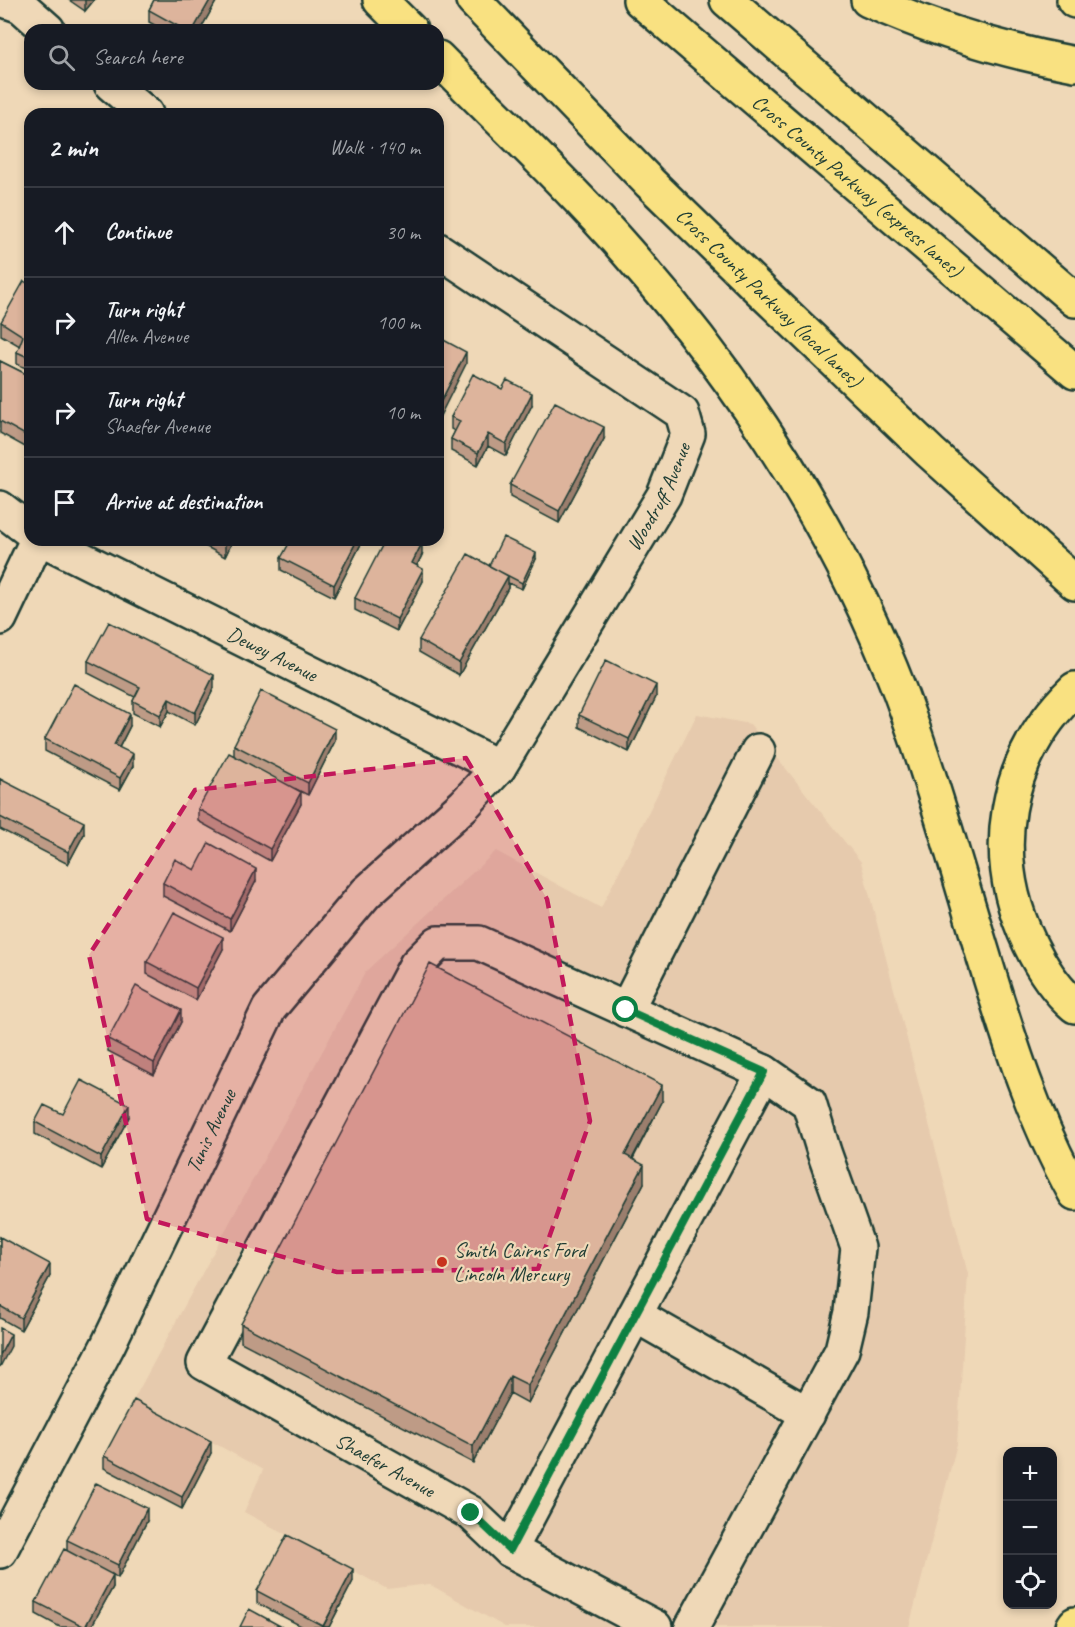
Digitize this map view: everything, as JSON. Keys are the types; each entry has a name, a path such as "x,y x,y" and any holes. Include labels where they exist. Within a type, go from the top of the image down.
{"highway":[{"path":"380,0 404,24"},
{"name":"Cross County Parkway (local lanes)","path":"473,0 650,183 930,452 1075,583"},
{"name":"Cross County Parkway (express lanes)","path":"640,0 1075,372"},
{"path":"728,0 1075,300"},
{"path":"868,0 913,20 969,39 1075,64"},
{"path":"444,64 597,218 662,293 727,374 758,418 815,511 861,600 901,695 927,770 1026,1092 1075,1193"},
{"path":"1075,689 1052,714 1021,767 1011,798 1005,833 1012,899 1024,931 1050,980 1075,1006"}],"street":[{"path":"4,0 21,6 41,24"},
{"path":"118,90 139,108"},
{"name":"Woodruff Avenue","path":"444,254 682,413 688,434 664,495 500,767"},
{"path":"0,508 24,526"},
{"path":"0,618 34,546"},
{"name":"Dewey Avenue","path":"56,546 500,767"},
{"path":"692,1627 842,1350 851,1312 858,1248 809,1103 764,1072 626,1010 758,751"},
{"name":"Tunis Avenue","path":"0,1551 108,1345 269,1009 366,893 464,805 500,767"},
{"name":"Shaefer Avenue","path":"626,1010 479,943 438,943 416,965 204,1363 471,1513 510,1550 655,1627"},
{"path":"510,1550 764,1072"},
{"path":"635,1315 807,1414"}],"highlighted area":[{"path":"466,758 547,899 590,1121 538,1269 337,1272 147,1219 89,955 195,790"}],"shaded area":[{"path":"697,714 750,724 861,862 968,1274 957,1444 909,1627 505,1627 429,1584 387,1589 244,1512 263,1470 134,1399 366,971 496,851 601,908"}],"building":[{"path":"154,0 210,0 196,24 174,24 149,10"},
{"path":"24,281 24,355 17,352 23,336 1,322"},
{"path":"444,340 466,352 444,395"},
{"path":"0,361 24,373 24,434 0,421"},
{"path":"473,374 502,389 507,380 532,393 506,444 488,434 478,453 451,439 460,421 451,417"},
{"path":"555,402 604,427 559,511 510,485"},
{"path":"503,537 536,553 522,583 489,566"},
{"path":"288,546 354,546 334,585 281,558"},
{"path":"382,546 420,546 412,563 423,569 397,619 355,598"},
{"path":"468,554 508,576 459,663 419,640"},
{"path":"109,622 214,675 195,713 169,699 160,715 133,701 140,687 88,661"},
{"path":"606,660 656,685 629,739 579,715"},
{"path":"74,684 130,714 114,745 133,754 120,778 45,739"},
{"path":"261,691 335,729 308,783 234,745"},
{"path":"229,753 301,792 270,849 198,809"},
{"path":"0,779 84,822 68,852 0,817"},
{"path":"209,843 256,869 230,919 163,883 175,859 195,870"},
{"path":"174,912 223,937 196,988 147,962"},
{"name":"Smith Cairns Ford Lincoln Mercury","path":"430,964 662,1085 625,1155 644,1165 528,1385 510,1376 473,1446 241,1324"},
{"path":"136,986 181,1010 154,1063 108,1039"},
{"path":"81,1080 129,1105 101,1157 35,1122 44,1105 63,1114"},
{"path":"0,1237 50,1264 21,1318 0,1306"},
{"path":"0,1328 11,1334 0,1355"},
{"path":"134,1400 211,1441 182,1497 104,1456"},
{"path":"96,1483 147,1508 118,1565 67,1540"},
{"path":"287,1535 353,1569 323,1626 257,1591"},
{"path":"64,1549 113,1575 85,1627 36,1602"},
{"path":"249,1609 282,1627 240,1627"}],"place":[{"name":"Smith Cairns Ford Lincoln Mercury","path":"442,1262"}],"route":[{"path":"471,1513 510,1550 764,1072 626,1010"}]}
